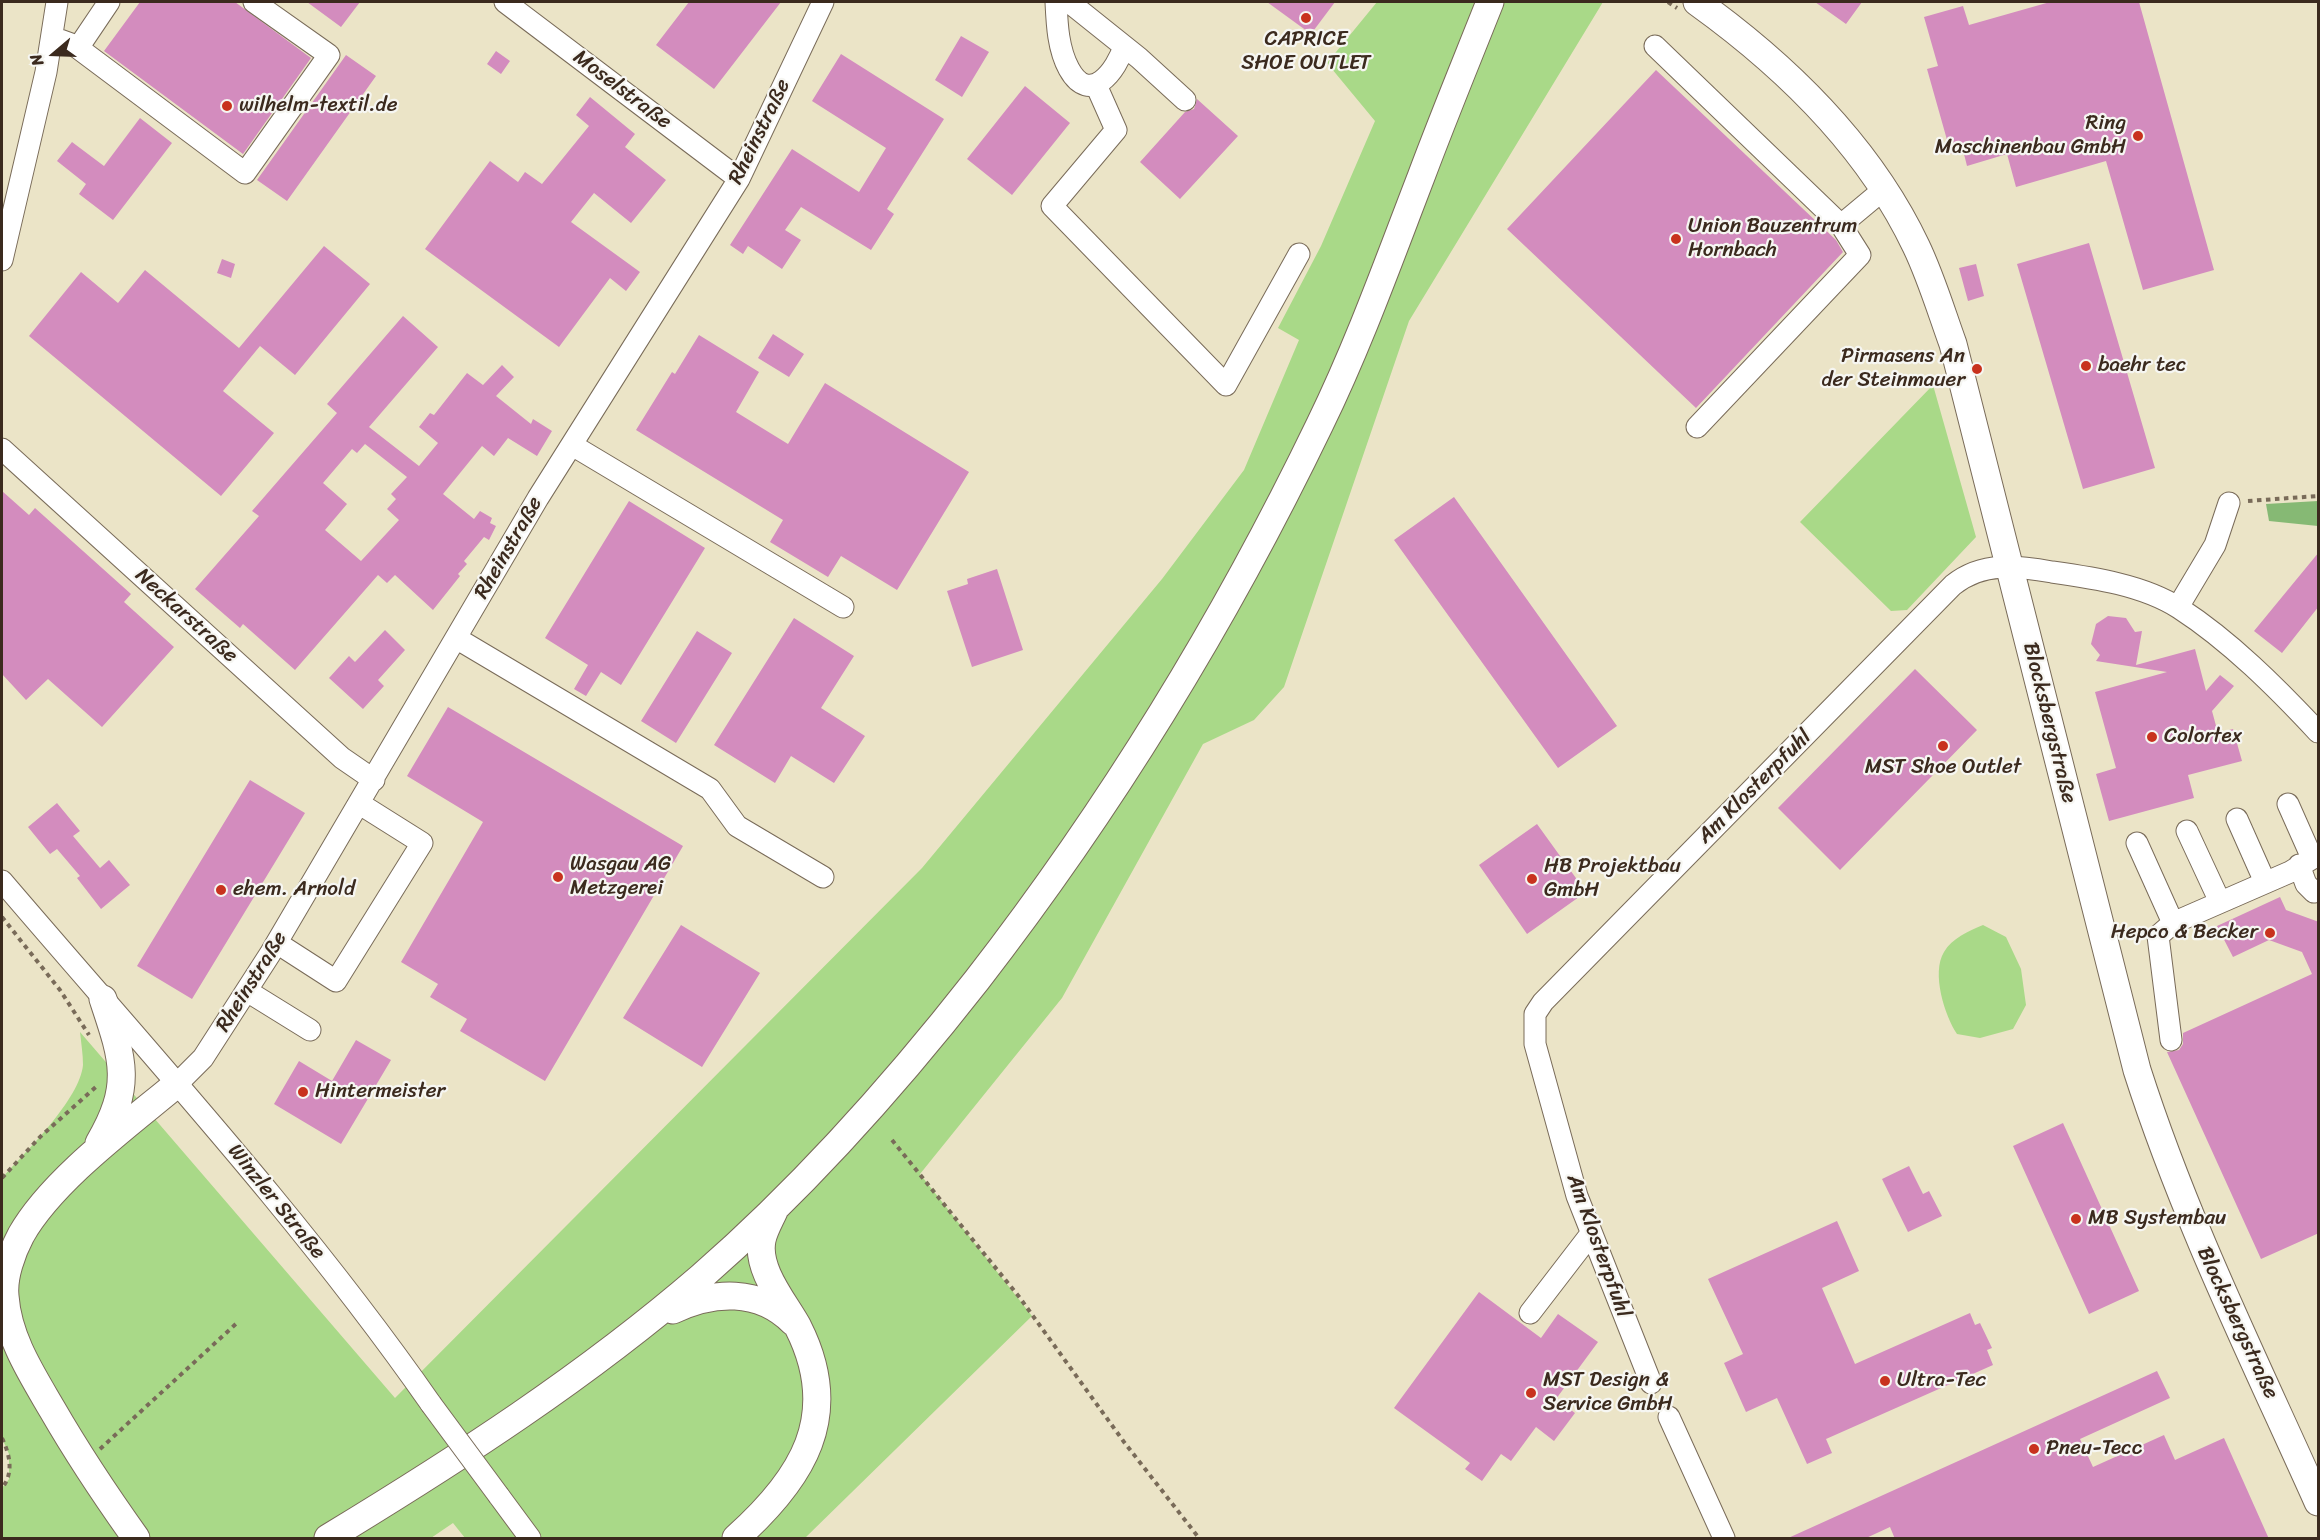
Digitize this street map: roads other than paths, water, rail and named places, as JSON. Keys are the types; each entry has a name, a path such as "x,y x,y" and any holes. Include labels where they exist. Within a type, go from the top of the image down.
{"main road":[{"path":"1422,174 1469,2"},
{"path":"328,1539 519,1418 626,1338 702,1276 776,1207 892,1085 1065,861 1176,692 1276,514 1356,345 1490,2"},
{"name":"Blocksbergstraße","path":"1697,2 1732,27 1823,110 1863,160 1916,246 1953,344 2121,1015 2160,1141 2205,1254 2319,1502"},
{"path":"93,1153 119,1100 103,999"},
{"path":"136,1539 84,1464 29,1371 11,1330 4,1294 9,1265 21,1236 39,1211 93,1153 177,1083"},
{"path":"736,1539 783,1492 798,1470 813,1432 816,1389 809,1354 798,1327 774,1286 761,1252 762,1241 776,1207"},
{"path":"626,1338 690,1302 718,1294 748,1298 769,1305 786,1315 798,1327"},
{"path":"84,1464 118,1539"}],"street":[{"path":"2,260 52,37 57,2"},
{"path":"78,48 110,2"},
{"path":"52,37 78,48 245,173 329,55 254,2"},
{"name":"Moselstraße","path":"505,2 739,179"},
{"name":"Rheinstraße","path":"177,1083 203,1058 277,944 572,445 739,179 823,2"},
{"path":"1056,2 1057,28 1068,69 1082,82 1096,85 1113,72 1132,52"},
{"path":"1069,2 1132,52 1185,100"},
{"path":"1654,46 1841,225 1860,255 1697,427"},
{"path":"1096,85 1116,130 1052,207 1226,384 1299,254"},
{"path":"1841,225 1883,190"},
{"path":"572,445 843,607"},
{"name":"Neckarstraße","path":"2,448 342,758 374,780"},
{"path":"2178,607 2215,545 2229,503"},
{"name":"Am Klosterpfuhl","path":"1651,1383 1590,1235 1577,1196 1535,1044 1535,1014 1543,1002 1953,585 1979,569 2010,567 2097,579 2143,592 2178,607 2241,657 2319,732"},
{"path":"456,638 710,789 737,826 823,877"},
{"path":"277,944 336,981 422,843 360,804"},
{"path":"2288,804 2310,859 2306,884 2314,892 2319,891"},
{"path":"2237,819 2265,882"},
{"path":"2187,831 2220,902"},
{"path":"2137,843 2173,922"},
{"path":"2171,1040 2158,936 2173,922 2265,882 2310,859"},
{"name":"Winzler Straße","path":"2,881 177,1083 334,1273 530,1539"},
{"path":"247,991 310,1030"},
{"path":"1530,1313 1590,1235"},
{"path":"1669,1417 1724,1539"}],"place":[{"name":"CAPRICE SHOE OUTLET","path":"1306,18"},
{"name":"wilhelm-textil.de","path":"227,106"},
{"name":"Ring Maschinenbau GmbH","path":"2138,136"},
{"name":"Union Bauzentrum Hornbach","path":"1676,239"},
{"name":"baehr tec","path":"2086,366"},
{"name":"Pirmasens An der Steinmauer","path":"1977,369"},
{"name":"Colortex","path":"2152,737"},
{"name":"MST Shoe Outlet","path":"1943,746"},
{"name":"Wasgau AG Metzgerei","path":"558,877"},
{"name":"HB Projektbau GmbH","path":"1532,879"},
{"name":"ehem. Arnold","path":"221,890"},
{"name":"Hepco & Becker","path":"2270,933"},
{"name":"Hintermeister","path":"303,1092"},
{"name":"MB Systembau","path":"2076,1219"},
{"name":"Ultra-Tec","path":"1885,1381"},
{"name":"MST Design & Service GmbH","path":"1531,1393"},
{"name":"Pneu-Tecc","path":"2034,1449"}]}
